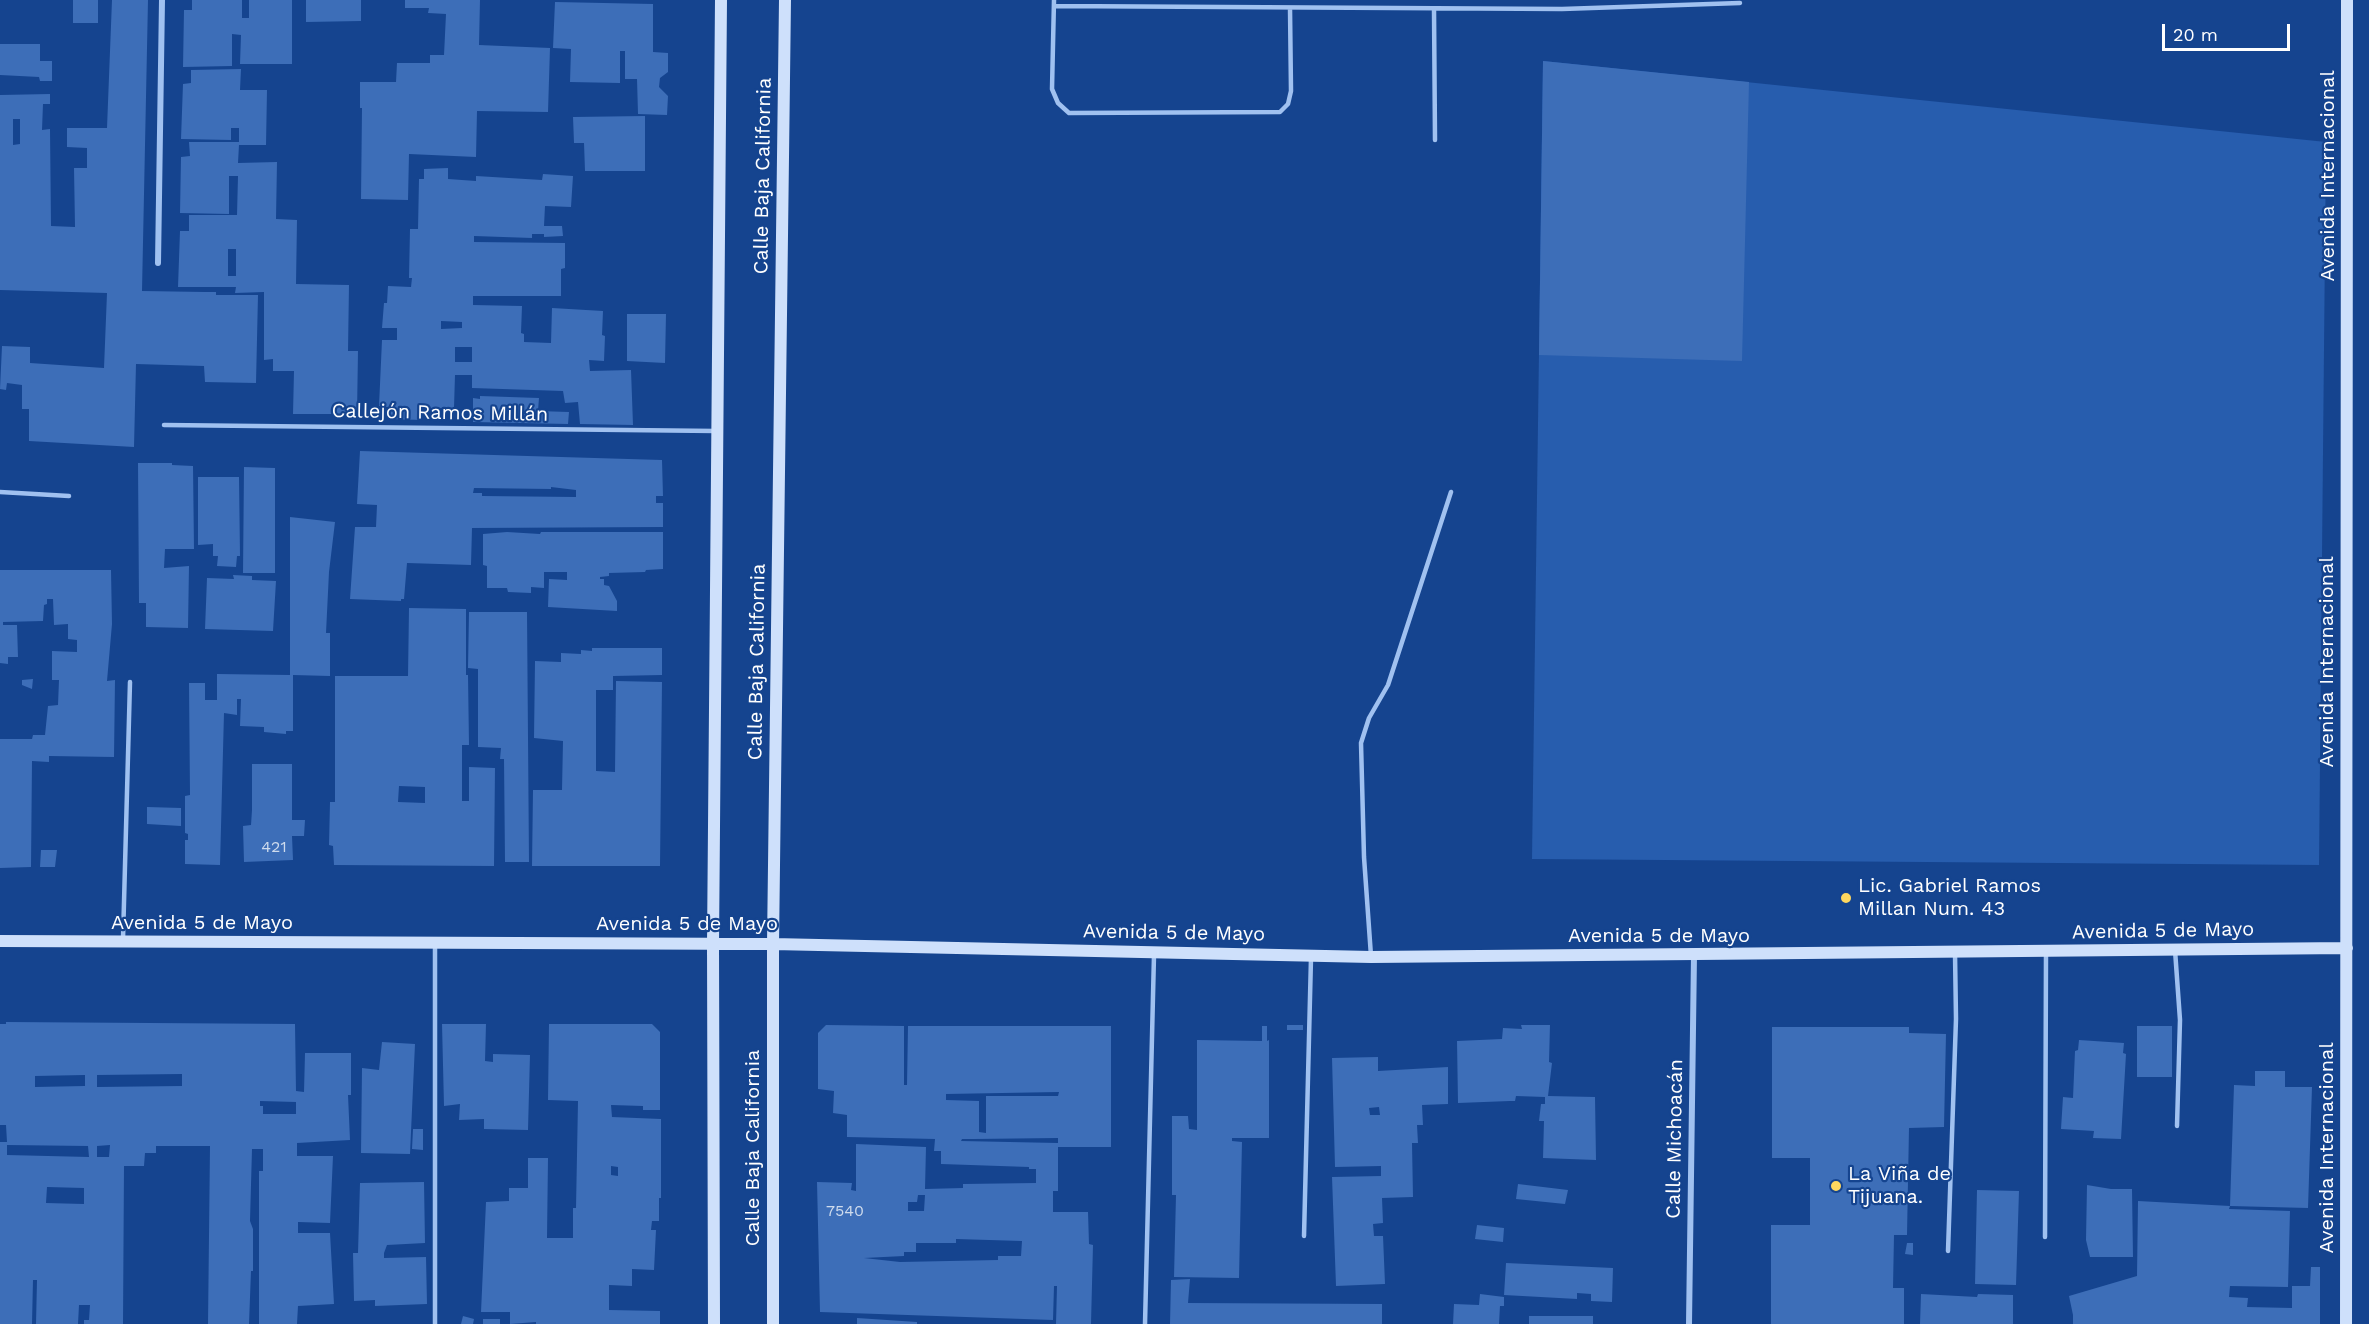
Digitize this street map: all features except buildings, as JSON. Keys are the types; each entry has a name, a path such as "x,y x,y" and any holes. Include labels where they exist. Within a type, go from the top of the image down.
{"street":[{"path":"158,263 162,0"},
{"name":"Calle Baja California","path":"714,1324 713,943 721,0"},
{"name":"Calle Baja California","path":"773,1324 773,944 784,0"},
{"name":"Avenida Internacional","path":"2346,1324 2348,0"},
{"name":"Avenida 5 de Mayo","path":"0,941 713,943 1371,957 2347,948"},
{"name":"Calle Michoacán","path":"1689,1324 1694,955"}],"lane":[{"path":"1562,0 1562,9"},
{"path":"1290,8 1291,91 1288,104 1280,112 1070,113 1058,103 1052,89 1054,3 1290,8 1562,9 1740,3"},
{"path":"1434,9 1435,140"},
{"name":"Callejón Ramos Millán","path":"164,425 716,431"},
{"path":"0,492 69,496"},
{"path":"1371,957 1360,743 1369,718 1388,685 1451,492"},
{"path":"123,942 130,682"},
{"path":"435,944 435,1324"},
{"path":"2175,950 2180,1020 2177,1126"},
{"path":"1145,1324 1154,952"},
{"path":"2045,1237 2046,952"},
{"path":"1948,1251 1956,1019 1955,953"},
{"path":"1304,1236 1311,955"}],"shaded area":[{"path":"1543,61 2326,142 2319,865 1532,859"}],"place":[{"name":"Lic. Gabriel Ramos Millan Num. 43","path":"1846,898"},
{"name":"La Viña de Tijuana.","path":"1836,1186"}]}
